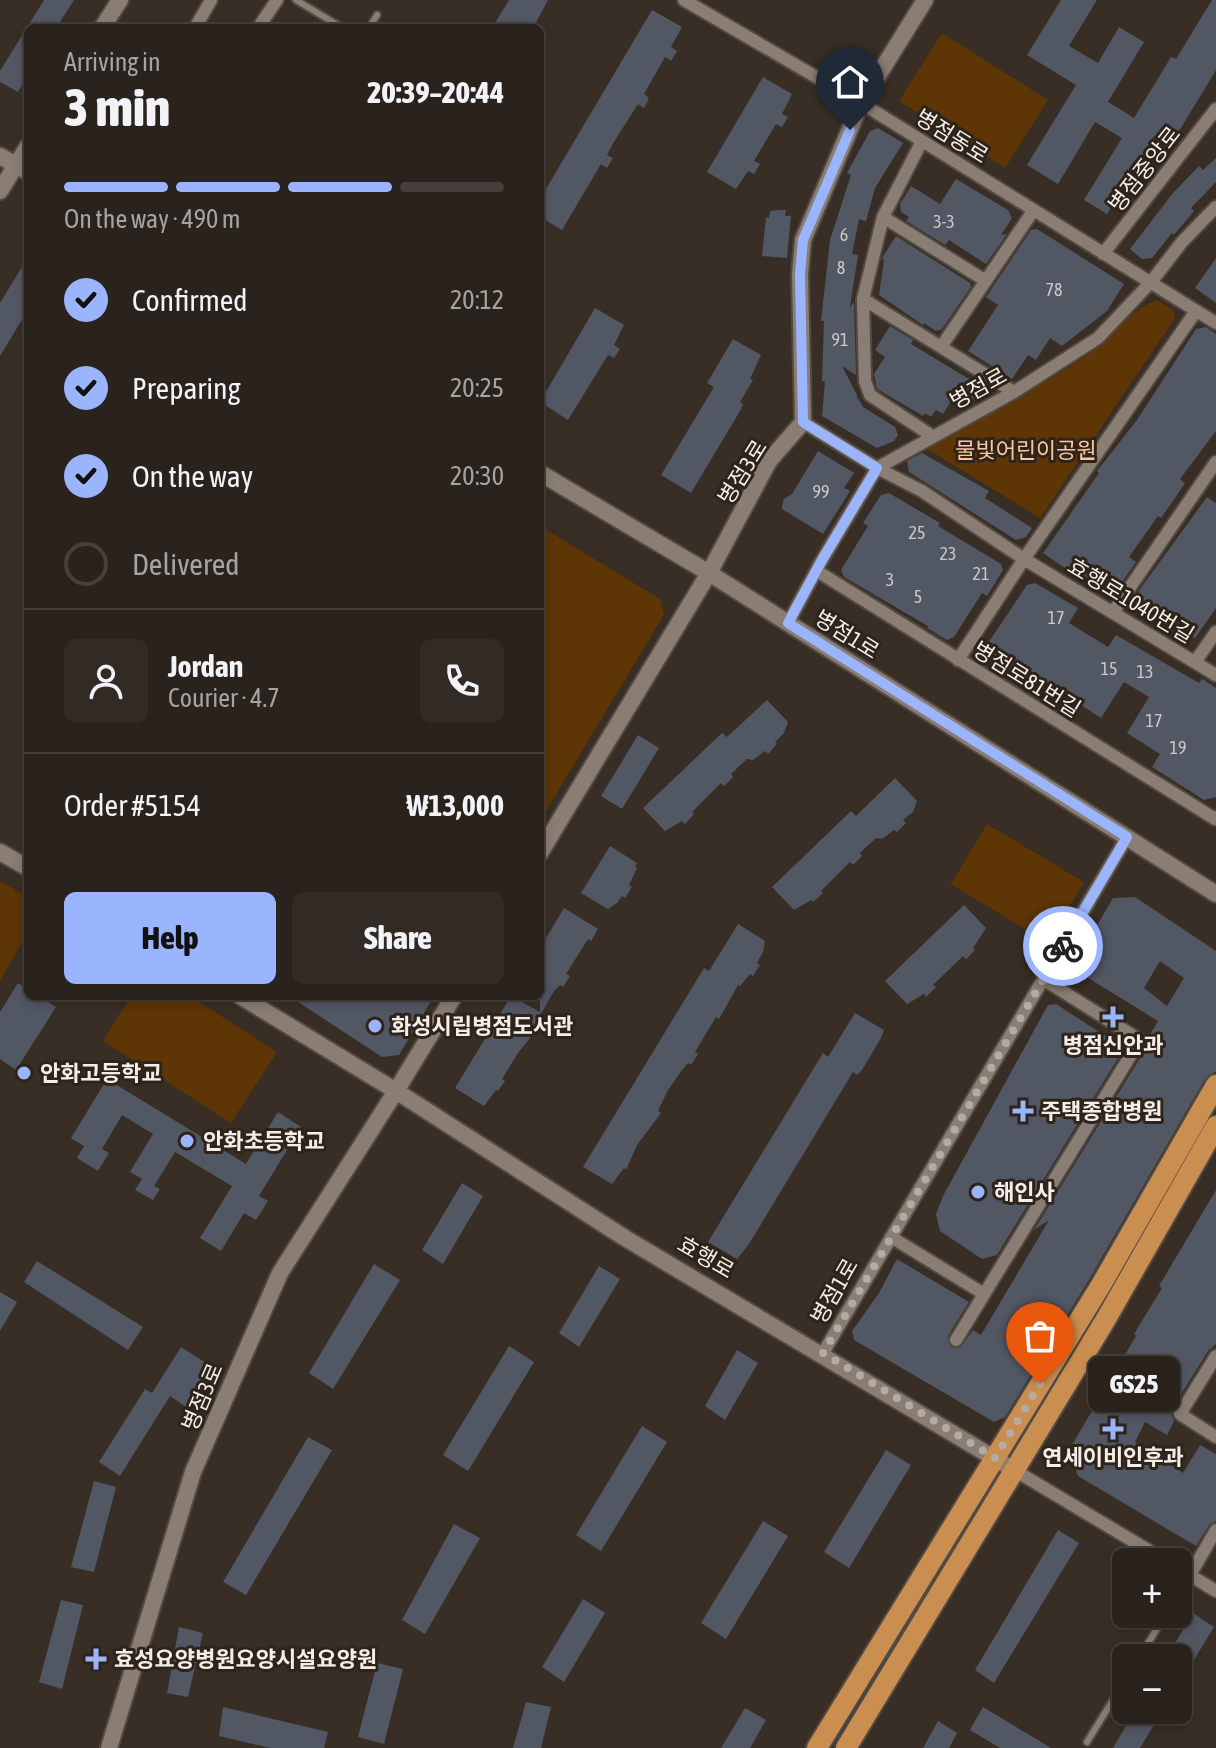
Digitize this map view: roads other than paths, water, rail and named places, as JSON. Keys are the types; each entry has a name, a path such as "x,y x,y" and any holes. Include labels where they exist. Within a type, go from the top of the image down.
{"main road":[{"path":"817,1748 1101,1285 1216,1085"},
{"path":"846,1748 1106,1319 1216,1126"}],"street":[{"path":"105,24 120,0"},
{"path":"197,24 211,0"},
{"path":"261,24 277,0"},
{"name":"병점동로","path":"684,0 861,103 1216,323"},
{"path":"803,422 800,274 803,240 861,103 925,0"},
{"name":"병점중앙로","path":"1103,254 1215,114"},
{"path":"922,141 883,217 863,299 866,388 870,395 932,436"},
{"path":"0,156 22,168 0,191"},
{"name":"병점로","path":"788,623 877,468 1014,392 1098,338 1216,207"},
{"path":"941,347 1033,211"},
{"path":"883,217 986,281"},
{"path":"863,299 1014,392"},
{"path":"958,660 1196,311"},
{"name":"효행로1040번길","path":"803,422 877,468 922,491 1024,559 1216,675"},
{"name":"병점3로","path":"544,846 709,573 769,461 803,422"},
{"path":"1113,612 1216,462"},
{"name":"병점1로","path":"544,475 709,573 1216,894"},
{"name":"병점로81번길","path":"817,571 1216,817"},
{"path":"1195,662 1216,632"},
{"name":"병점1로","path":"823,1353 1127,837"},
{"path":"0,852 24,866"},
{"path":"956,1340 1140,1040 1043,979"},
{"path":"247,1000 396,1091"},
{"name":"병점3로","path":"109,1748 193,1472 280,1273 452,1000"},
{"name":"효행로","path":"396,1091 625,1238 823,1353 1145,1548"},
{"path":"891,1237 984,1294"},
{"path":"1216,1356 1180,1414 1216,1437"},
{"path":"1192,1561 1216,1530"},
{"path":"1192,1576 1216,1591"}],"lane":[{"path":"296,0 336,24"},
{"path":"371,24 377,15"},
{"path":"1087,1742 1112,1702"}],"place":[{"name":"병점신안과","path":"1113,1017"},
{"name":"화성시립병점도서관","path":"375,1026"},
{"name":"안화고등학교","path":"24,1073"},
{"name":"주택종합병원","path":"1023,1111"},
{"name":"안화초등학교","path":"187,1141"},
{"name":"해인사","path":"978,1192"},
{"name":"GS25","path":"1040,1384"},
{"name":"연세이비인후과","path":"1113,1429"},
{"name":"효성요양병원요양시설요양원","path":"96,1659"}],"park label":[{"name":"물빛어린이공원","path":"1026,450"}]}
